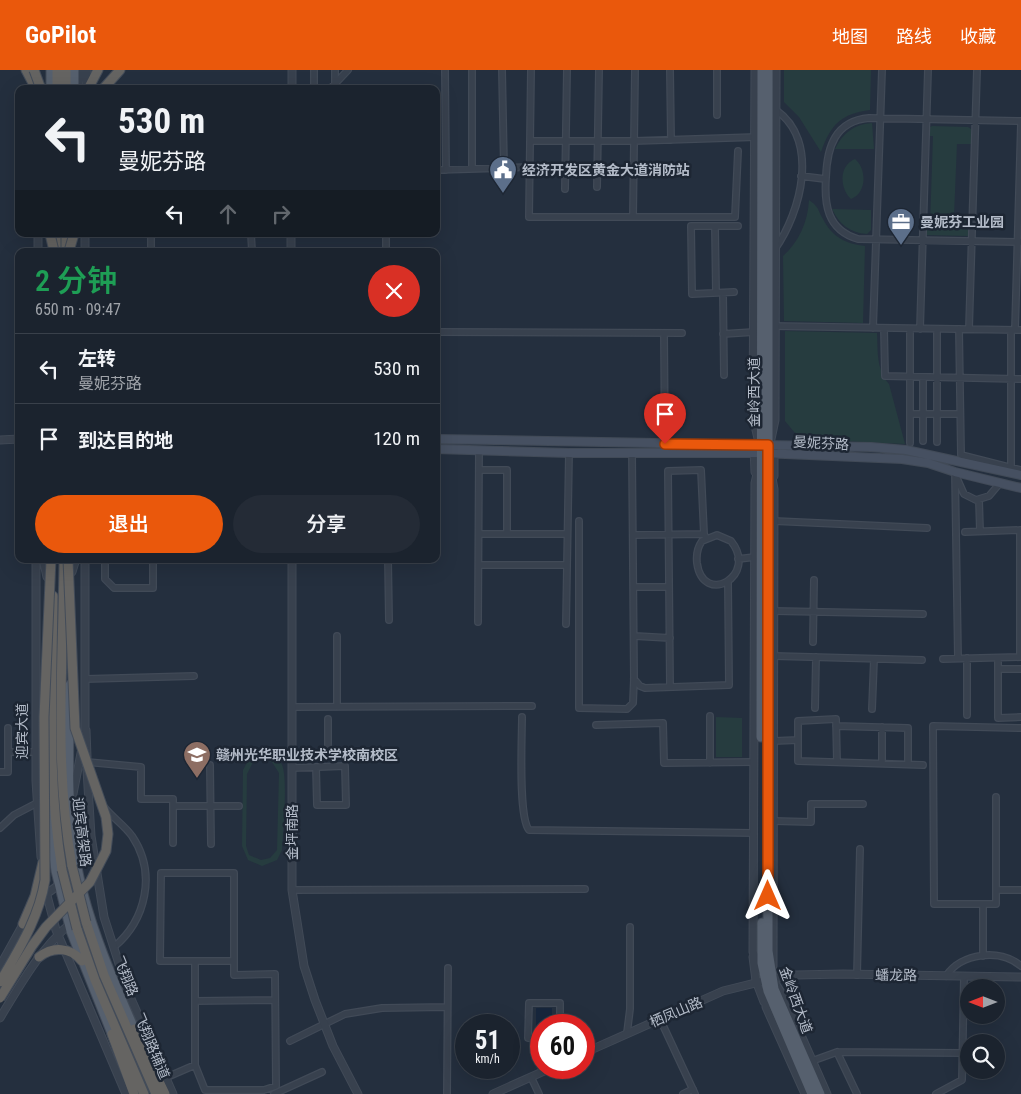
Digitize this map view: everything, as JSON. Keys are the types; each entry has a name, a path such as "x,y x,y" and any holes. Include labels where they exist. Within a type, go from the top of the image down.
{"highway":[{"path":"26,70 35,85"},
{"path":"34,70 37,85"},
{"path":"56,85 57,70"},
{"path":"66,70 66,85"},
{"path":"89,85 98,70"},
{"path":"107,85 120,70"},
{"path":"0,982 35,920 45,880 44,717 52,563"},
{"name":"迎宾高架路","path":"52,563 52,758 54,809 62,870 77,928 95,980 144,1094"},
{"path":"0,998 27,953 46,927 90,882 106,851 108,834 106,816 75,728 66,563"},
{"name":"迎宾高架路","path":"66,563 61,758 67,838 77,892 95,949 156,1094"},
{"path":"23,924 42,869 48,810"},
{"path":"38,957 51,950 64,950 75,954 82,961"},
{"path":"130,1022 163,1094"},
{"path":"112,1034 134,1091"}],"main road":[{"path":"51,85 52,70"},
{"path":"74,70 75,85"},
{"name":"金岭西大道","path":"762,70 758,137 764,449 761,951 775,1010 812,1094"},
{"name":"金岭西大道","path":"764,449 771,326 768,70"},
{"name":"曼妮芬路","path":"440,439 665,444 902,459 928,463 955,472 1021,488"},
{"name":"曼妮芬路","path":"440,449 569,453 764,449 906,450 1021,475"},
{"name":"迎宾大道","path":"47,563 48,810 59,885"},
{"path":"70,809 68,758 72,563"},
{"name":"飞翔路","path":"70,809 79,877 88,910 109,973 130,1022"},
{"path":"59,885 69,924 82,961 112,1034"},
{"name":"金岭西大道","path":"768,979 820,1094"}],"street":[{"path":"39,85 41,70"},
{"path":"76,85 82,70"},
{"path":"87,70 87,85"},
{"path":"292,70 292,85"},
{"path":"314,70 314,85"},
{"path":"332,85 335,70"},
{"path":"333,85 348,70"},
{"path":"445,70 446,170"},
{"path":"472,70 472,169"},
{"path":"502,70 504,168"},
{"path":"531,70 530,217 735,217 738,151"},
{"path":"565,189 567,70"},
{"path":"597,187 599,70"},
{"path":"633,216 636,70"},
{"path":"670,70 671,140"},
{"path":"717,70 717,115"},
{"path":"755,70 758,137 753,417 764,449 774,489 774,948 768,979 766,1007 805,1094"},
{"path":"776,70 775,249 771,326 775,420 764,449 755,483 753,952 768,979 785,999 827,1094"},
{"path":"874,328 882,70"},
{"path":"920,329 928,70"},
{"path":"969,329 977,70"},
{"path":"775,249 793,216 801,176 802,157 800,140 790,123 776,110"},
{"path":"1011,468 1011,379 1016,330 1019,242 1021,122 858,120 840,131 828,151 826,208 834,224 852,237 876,240 1019,242"},
{"path":"530,141 634,141 758,137"},
{"path":"440,170 530,167"},
{"path":"801,176 826,179"},
{"path":"734,292 692,294 691,226 738,226"},
{"path":"715,226 716,293"},
{"path":"723,293 724,375"},
{"path":"771,326 1016,330"},
{"path":"884,328 885,376 1021,379"},
{"path":"910,329 910,444"},
{"path":"936,329 937,442"},
{"path":"959,329 961,455 1021,470"},
{"path":"440,332 682,333"},
{"path":"724,334 754,332"},
{"path":"664,333 665,452"},
{"path":"923,377 923,441"},
{"path":"910,414 960,414"},
{"path":"0,440 15,439"},
{"path":"478,622 479,450"},
{"path":"579,521 579,708 627,709 633,703 635,636 635,536 632,452"},
{"path":"566,624 569,453"},
{"path":"479,470 507,470 507,534"},
{"path":"635,536 670,535 705,536 717,535 728,538 734,544 738,559 736,572 728,582 719,585 712,584 700,574 697,552 705,536 701,470 668,471 670,535 670,687"},
{"path":"955,472 964,494 979,500 992,494 1000,483"},
{"path":"955,472 958,658"},
{"path":"979,500 980,531"},
{"path":"774,521 927,528"},
{"path":"943,659 1020,657 1021,530 965,532"},
{"path":"479,534 568,534"},
{"path":"738,559 755,558"},
{"name":"迎宾大道","path":"36,563 35,732 37,803 42,869 46,894 58,934"},
{"path":"44,563 47,577"},
{"path":"72,572 75,563"},
{"path":"85,563 87,774 102,804 132,836 144,867 145,892 142,908 131,930 114,947"},
{"path":"105,563 105,579 114,588 153,588 153,563"},
{"name":"金坪南路","path":"292,563 294,706 292,890 304,966 324,1024 358,1094"},
{"path":"388,563 389,620"},
{"path":"479,565 567,565"},
{"path":"813,642 814,580"},
{"path":"634,679 640,686 645,688 730,685 728,582"},
{"path":"635,587 669,587"},
{"path":"774,611 923,614"},
{"path":"337,636 337,706"},
{"path":"635,636 670,638"},
{"path":"774,656 922,660"},
{"path":"816,657 816,708"},
{"path":"967,658 967,715"},
{"path":"998,658 998,718 1021,718"},
{"path":"872,709 874,659"},
{"path":"998,669 1021,669"},
{"path":"85,679 194,676"},
{"path":"294,706 532,706"},
{"path":"522,716 522,789 525,825 529,830 754,833"},
{"path":"710,716 710,762"},
{"path":"328,719 328,754"},
{"path":"837,762 836,719 798,721 798,761 882,764 923,764"},
{"path":"596,725 663,723 664,763 754,762"},
{"path":"836,726 908,728 908,764"},
{"path":"996,798 996,904 934,904 933,726 1021,728"},
{"path":"882,727 882,764"},
{"path":"0,772 8,772 8,728"},
{"path":"70,809 86,730"},
{"path":"35,732 48,810"},
{"path":"774,741 798,740"},
{"path":"8,752 36,752"},
{"path":"293,755 347,754"},
{"path":"87,762 141,767 141,799 173,799 173,843"},
{"path":"210,764 210,844"},
{"path":"293,768 316,767 344,766 346,805 317,805 316,767"},
{"name":"飞翔路辅道","path":"87,774 91,836 100,884 101,901 128,992 173,1094"},
{"path":"0,828 14,815 37,803"},
{"path":"774,821 811,822 811,804 862,804"},
{"path":"173,806 239,806"},
{"path":"857,975 860,849"},
{"path":"196,961 195,1066 205,1090 264,1090 276,1086 275,974 234,975 234,961 234,873 160,873 160,961 196,961 234,961"},
{"path":"1,961 31,910 46,894 59,885 79,877"},
{"path":"292,890 585,889"},
{"path":"996,890 1021,890"},
{"path":"983,904 983,956"},
{"path":"0,1018 38,957 58,934 88,910"},
{"path":"627,1033 630,1009 630,927"},
{"path":"58,934 126,1094"},
{"path":"946,976 962,960 983,956 1002,956 1021,966"},
{"path":"447,1094 448,968"},
{"name":"蟠龙路","path":"768,979 796,975 1021,977"},
{"path":"963,1034 964,976"},
{"name":"栖凤山路","path":"595,1048 723,991 768,979"},
{"path":"195,1001 275,1000"},
{"path":"530,1038 528,1038 529,1003 560,1003 560,1014"},
{"path":"290,1041 345,1014 382,1008 447,1007"},
{"path":"660,1019 694,1092 683,1094"},
{"path":"812,1061 837,1052 960,1053"},
{"path":"837,1052 857,1094"},
{"path":"165,1078 195,1066"},
{"path":"274,1094 322,1072"},
{"path":"493,1094 530,1077"},
{"path":"532,1079 539,1094"},
{"path":"936,1094 962,1079"}],"green space":[{"path":"784,70 871,70 870,110 852,114 838,122 829,134 821,152 799,117 784,102"},
{"path":"872,123 874,149 835,149 845,134 854,127"},
{"path":"932,126 968,127 971,129 971,144 957,144 954,216 968,217 968,236 925,235 925,225 930,225 933,136 929,136 929,128"},
{"path":"855,159 862,169 864,180 860,192 851,199 847,195 842,178 849,162"},
{"path":"809,200 817,207 835,235 846,241 865,246 863,323 784,321 783,256 802,231 807,216"},
{"path":"832,209 871,210 871,230 867,234 850,230 838,219"},
{"path":"785,331 877,333 880,366 889,384 905,444 800,439 785,421"},
{"path":"716,717 742,718 742,757 716,757"},
{"path":"259,753 270,754 280,762 284,772 285,806 282,850 277,860 262,866 248,860 242,846 243,770 249,759","holes":["262,759 272,762 279,773 277,850 270,858 261,860 249,855 246,846 247,774 253,762"]}],"water":[{"path":"536,1008 552,1008 552,1014 536,1014"}],"place":[{"name":"经济开发区黄金大道消防站","path":"503,194"},
{"name":"曼妮芬工业园","path":"901,246"},
{"name":"赣州光华职业技术学校南校区","path":"197,779"}],"route":[{"path":"665,444 768,445 768,896"}]}
